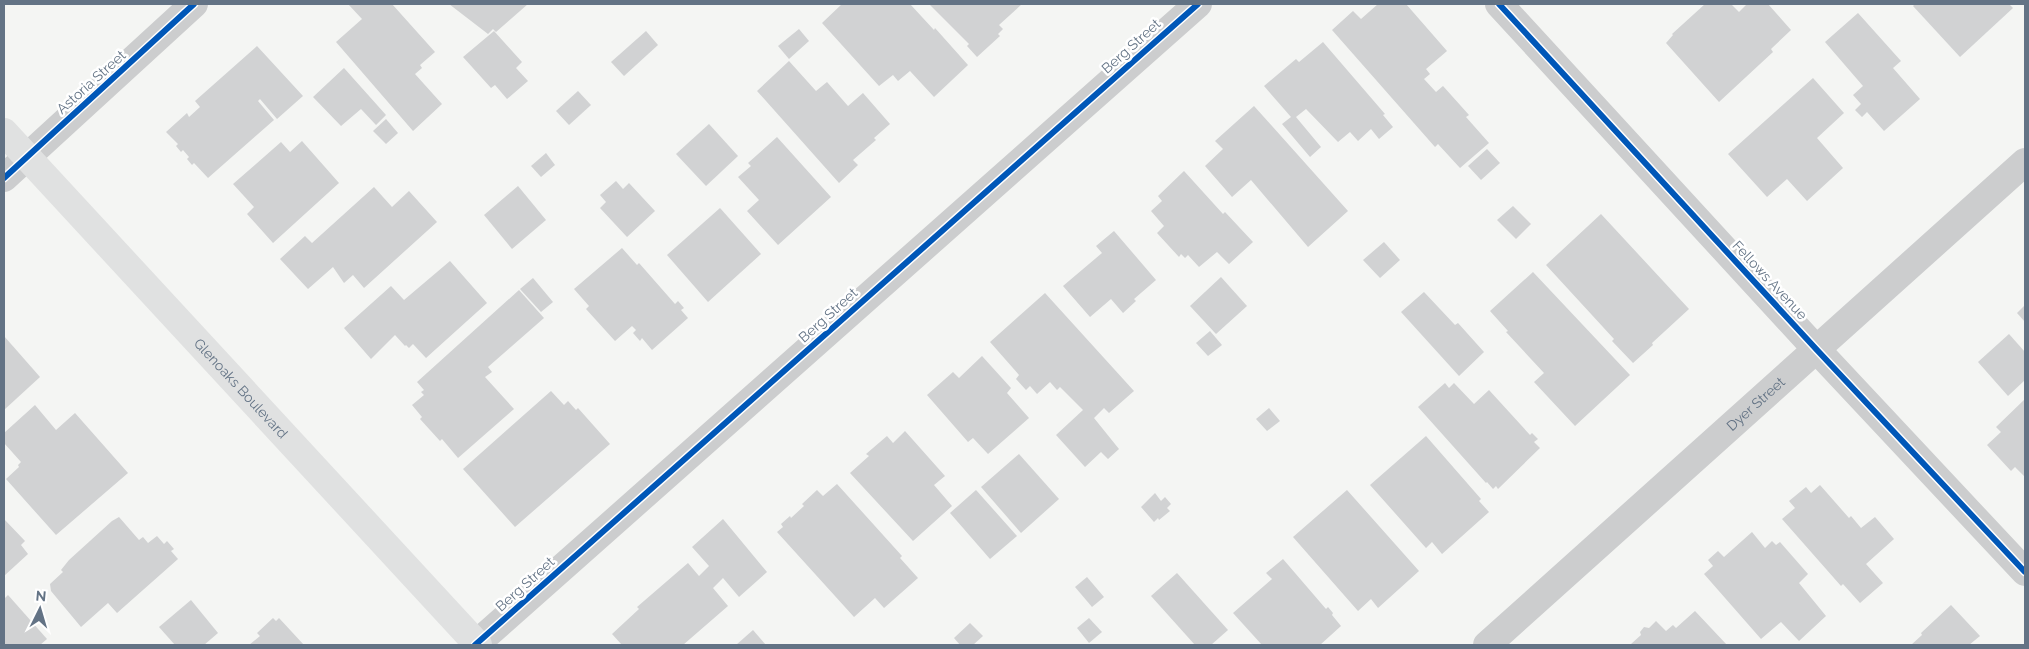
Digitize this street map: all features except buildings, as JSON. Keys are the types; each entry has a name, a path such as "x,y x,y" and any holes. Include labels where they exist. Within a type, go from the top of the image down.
{"main road":[{"name":"Glenoaks Boulevard","path":"4,132 476,645"}],"street":[{"name":"Astoria Street","path":"4,178 194,4"},
{"name":"Berg Street","path":"476,645 1198,4"},
{"name":"Fellows Avenue","path":"1499,4 1817,350 2025,572"},
{"name":"Dyer Street","path":"1487,645 2025,162"}],"cycle path":[{"path":"4,178 194,4"},
{"path":"475,645 1198,4"},
{"path":"1499,4 1817,350 2025,572"}]}
